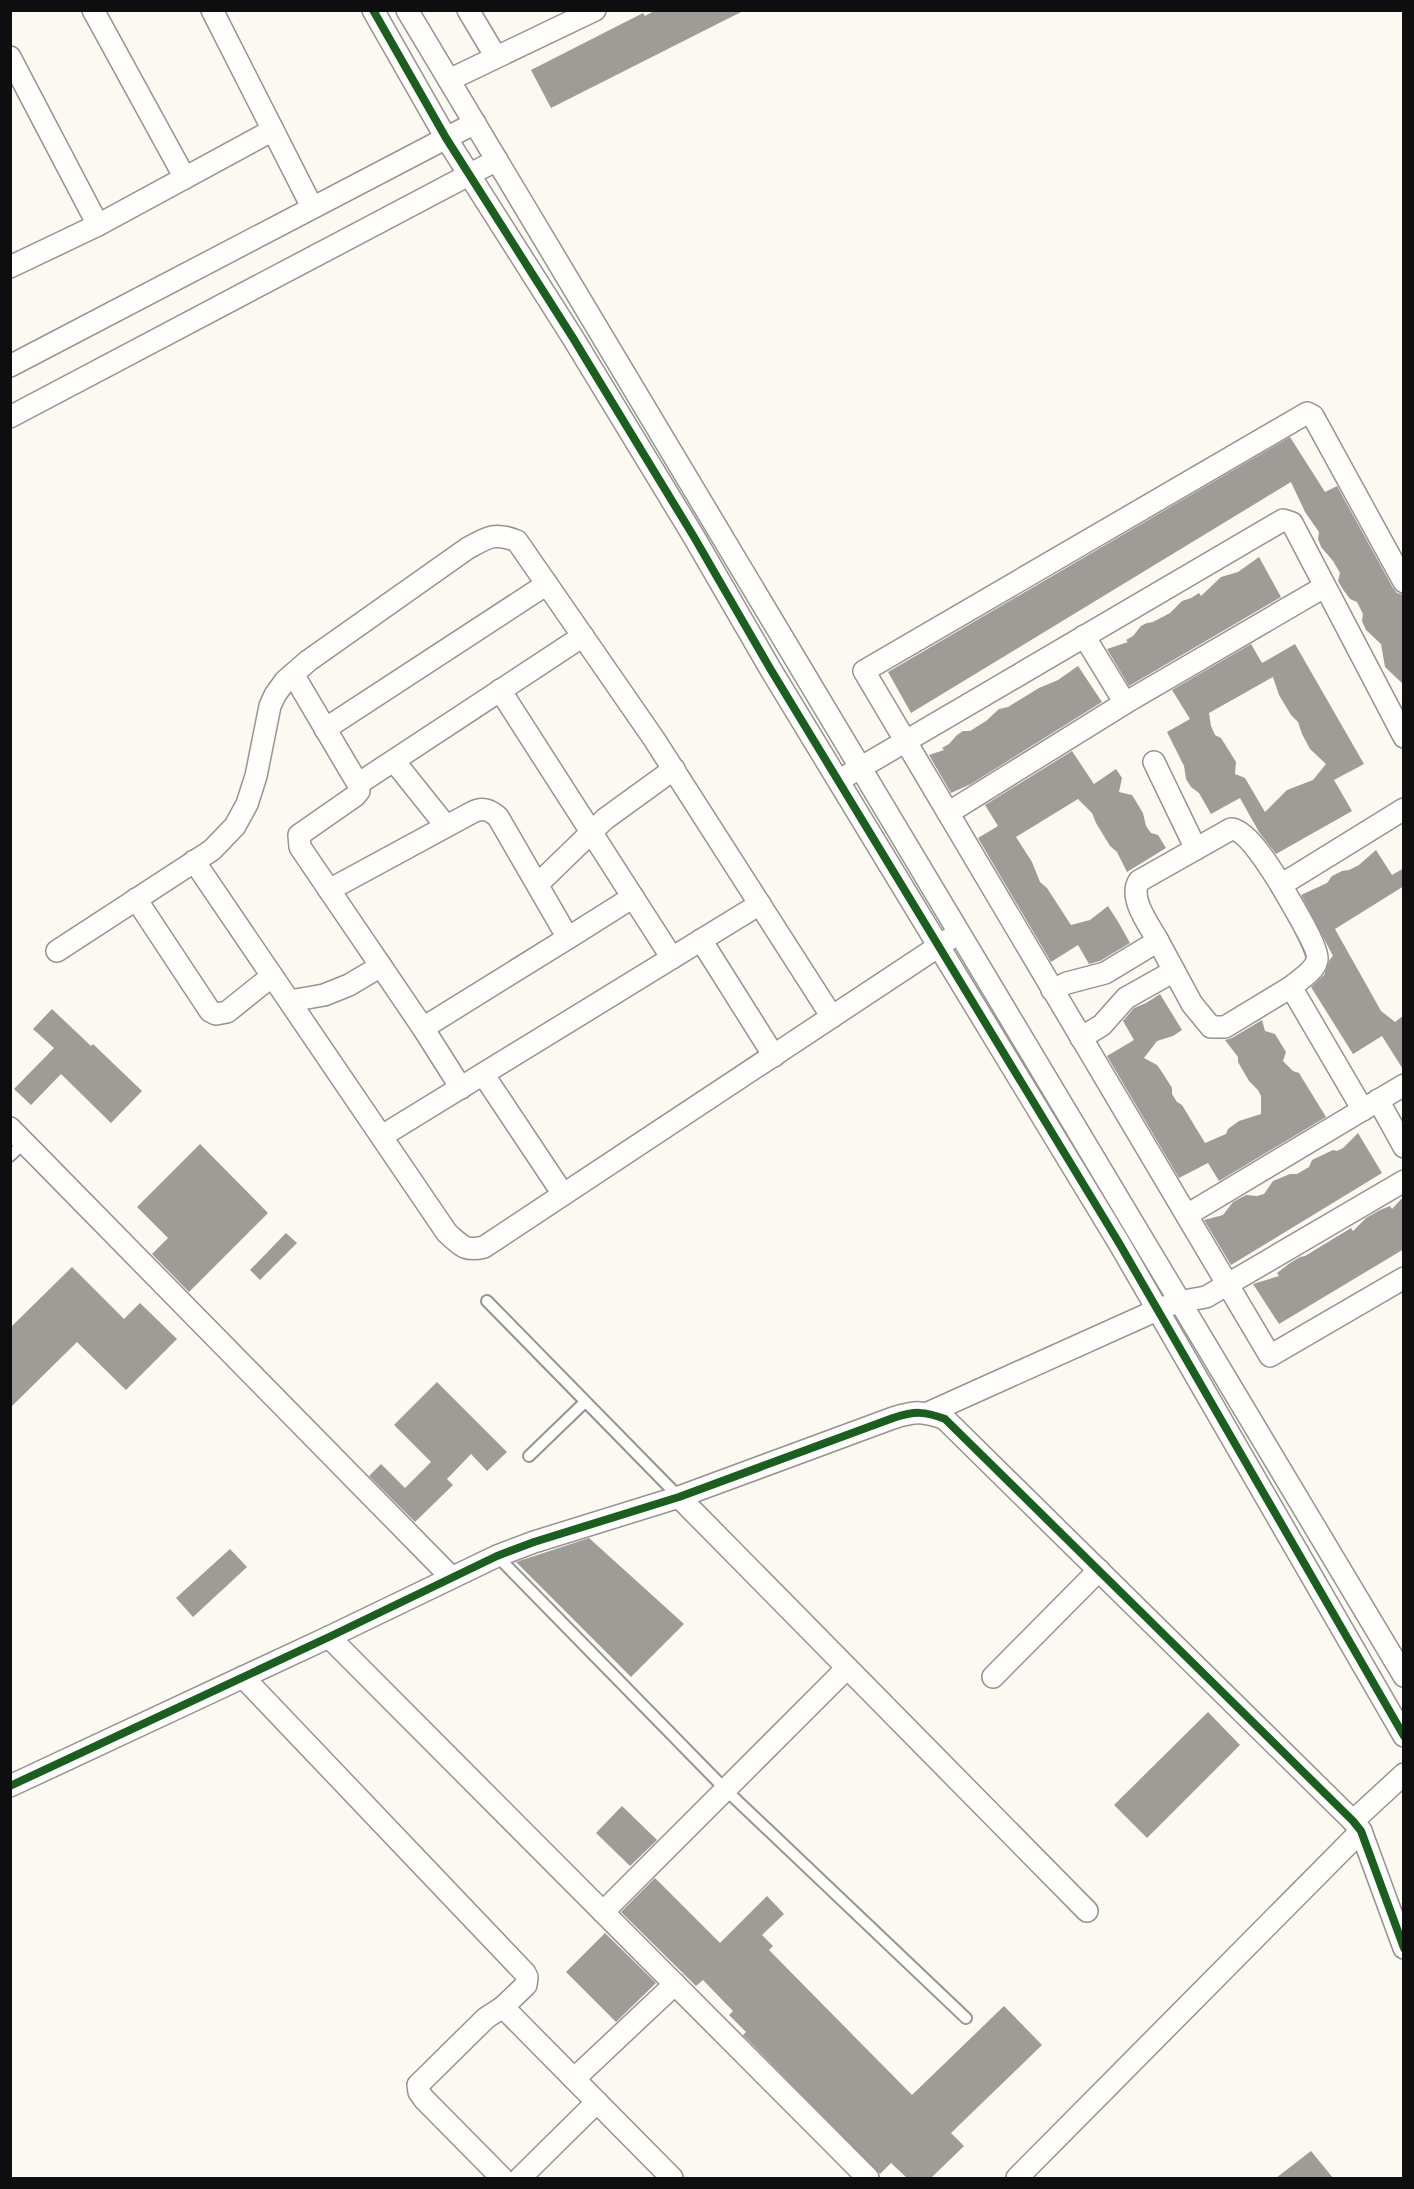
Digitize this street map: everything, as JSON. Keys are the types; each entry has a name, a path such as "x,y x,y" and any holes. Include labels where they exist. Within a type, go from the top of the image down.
{"street":[{"path":"93,10 185,178"},
{"path":"212,10 312,207"},
{"path":"373,10 446,138 640,448 1119,1243 1404,1736"},
{"path":"407,10 1404,1677"},
{"path":"468,10 496,57"},
{"path":"449,80 595,10"},
{"path":"10,57 98,225"},
{"path":"10,366 475,123"},
{"path":"10,267 98,225 273,130"},
{"path":"10,417 497,160"},
{"path":"1404,582 1313,416 1306,413 866,669 864,673 1270,1356 1404,1278"},
{"path":"839,781 1283,520 1292,523 1404,737"},
{"path":"57,951 212,850 235,826 248,804 270,706 275,694 293,674 468,548 491,536 505,536 517,541 674,769 832,1017"},
{"path":"326,729 547,584"},
{"path":"948,813 1125,703 1324,587"},
{"path":"358,784 583,636"},
{"path":"1084,636 1125,703"},
{"path":"293,674 358,784 359,790 355,796 299,835 300,847 461,1088"},
{"path":"500,690 672,958"},
{"path":"394,761 446,826"},
{"path":"1154,762 1196,849"},
{"path":"538,884 592,831 674,769"},
{"path":"1281,885 1404,809"},
{"path":"329,890 477,810 492,811 498,817 568,938"},
{"path":"1231,829 1242,833 1264,859 1281,885 1314,944 1318,958 1311,970 1291,987 1225,1027 1219,1028 1211,1027 1206,1023 1192,1004 1141,909 1136,892 1139,881 1196,849 1231,829"},
{"path":"194,861 447,1233 462,1247 472,1250 484,1247 959,933"},
{"path":"423,1028 633,897"},
{"path":"136,899 210,1011 216,1014 227,1012 272,976"},
{"path":"382,1136 760,904"},
{"path":"701,940 774,1056"},
{"path":"1052,990 1067,983 1105,972 1158,941"},
{"path":"290,1001 324,995 349,985 381,966"},
{"path":"1080,1038 1102,1025 1126,998 1174,971"},
{"path":"1291,987 1370,1105 1404,1147"},
{"path":"483,1074 563,1194"},
{"path":"1188,1215 1404,1084"},
{"path":"15,1142 451,1577"},
{"path":"928,1413 1157,1310 1178,1302 1206,1297 1404,1181"},
{"path":"10,1785 329,1637 497,1556 534,1542 679,1497 893,1418 913,1412 928,1413 945,1419 1357,1826 1404,1948"},
{"path":"679,1497 1087,1911"},
{"path":"993,1677 1099,1570"},
{"path":"329,1637 868,2178"},
{"path":"603,1912 847,1668"},
{"path":"243,1677 525,1973 526,1985 503,2007 486,2018 418,2085 419,2092 424,2099 502,2178"},
{"path":"1017,2178 1357,1826 1404,1774"},
{"path":"574,2079 675,1984"},
{"path":"503,2007 672,2178"},
{"path":"520,2178 597,2102"}],"lane":[{"path":"488,1301 679,1497"},
{"path":"529,1456 585,1402"},
{"path":"497,1556 726,1790 966,2018"}],"building":[{"path":"656,10 745,10 551,108 531,70 643,13 645,16"},
{"path":"1290,437 1325,492 1337,486 1393,588 1397,593 1404,595 1404,685 1385,667 1381,644 1366,630 1362,621 1363,614 1357,602 1350,599 1338,581 1340,573 1321,547 1318,539 1319,532 1305,512 1291,482 911,713 888,672"},
{"path":"1259,557 1281,597 1129,686 1107,649 1128,642 1126,640 1133,636 1141,626 1170,613 1182,601 1199,593 1201,596 1221,577 1238,572"},
{"path":"1251,644 1262,663 1295,644 1364,764 1334,780 1352,811 1276,854 1259,832 1240,798 1211,814 1199,793 1186,779 1184,766 1167,732 1190,719 1172,690","holes":["1273,677 1279,695 1298,722 1310,749 1326,764 1313,780 1287,790 1265,812 1245,778 1235,774 1236,762 1221,738 1215,735 1209,713"]},
{"path":"1078,666 1102,702 971,784 951,793 929,755 944,750 942,748 957,735 963,731 970,731 999,709 1008,707 1039,688 1058,680"},
{"path":"1072,751 1094,784 1116,769 1122,778 1119,792 1132,795 1143,813 1146,826 1151,833 1158,835 1166,848 1127,872 1092,813 1078,799 1016,837 1032,862 1040,882 1047,888 1071,925 1090,920 1108,906 1120,925 1130,943 1100,961 1089,964 1078,945 1051,962 978,838 998,826 985,805"},
{"path":"1376,850 1392,875 1404,868 1404,886 1335,929 1381,1011 1395,1022 1404,1015 1404,1071 1382,1036 1353,1054 1311,987 1324,975 1333,956 1301,895 1327,883 1332,876 1359,865"},
{"path":"1160,994 1182,1030 1173,1036 1157,1041 1144,1058 1157,1065 1172,1088 1172,1094 1182,1105 1205,1143 1226,1134 1228,1129 1239,1121 1261,1114 1261,1096 1249,1081 1238,1062 1238,1057 1225,1040 1262,1020 1265,1031 1275,1034 1286,1052 1283,1061 1293,1071 1299,1073 1326,1117 1219,1181 1208,1163 1179,1178 1107,1056 1134,1040 1123,1021 1134,1008"},
{"path":"52,1009 142,1091 111,1123 61,1074 31,1105 14,1089 54,1048 33,1029"},
{"path":"1358,1133 1382,1173 1231,1265 1204,1220 1223,1215 1233,1202 1246,1195 1264,1194 1273,1181 1290,1174 1297,1174 1309,1167 1312,1160 1343,1148"},
{"path":"200,1144 268,1213 189,1292 152,1254 168,1238 137,1207"},
{"path":"1404,1196 1404,1249 1279,1324 1253,1284 1279,1276 1277,1273 1290,1263 1351,1228 1353,1231 1366,1218 1380,1210 1390,1206 1392,1209"},
{"path":"286,1233 297,1243 260,1280 250,1270"},
{"path":"72,1267 124,1319 140,1303 177,1339 126,1390 77,1342 10,1408 10,1328"},
{"path":"437,1382 507,1452 487,1471 471,1454 447,1479 453,1485 415,1522 369,1476 381,1464 405,1488 431,1462 394,1425"},
{"path":"589,1538 684,1624 631,1677 516,1562"},
{"path":"230,1549 247,1567 193,1617 176,1598"},
{"path":"1208,1712 1240,1745 1147,1838 1114,1805"},
{"path":"622,1806 657,1840 630,1866 596,1833"},
{"path":"655,1878 720,1943 767,1896 784,1914 762,1935 773,1946 769,1950 912,2095 1004,2006 1042,2045 951,2133 964,2146 931,2178 907,2178 891,2163 880,2174 743,2035 746,2032 729,2015 733,2011 703,1980 696,1986 621,1912"},
{"path":"605,1933 656,1983 616,2022 566,1972"},
{"path":"1311,2151 1333,2178 1276,2178"}],"cycle path":[{"path":"373,10 446,138 573,338 694,537 771,670 1119,1243 1404,1736"},
{"path":"10,1786 497,1556 534,1542 679,1497 893,1418 925,1413 945,1419 1353,1821 1361,1831 1404,1948"}]}
